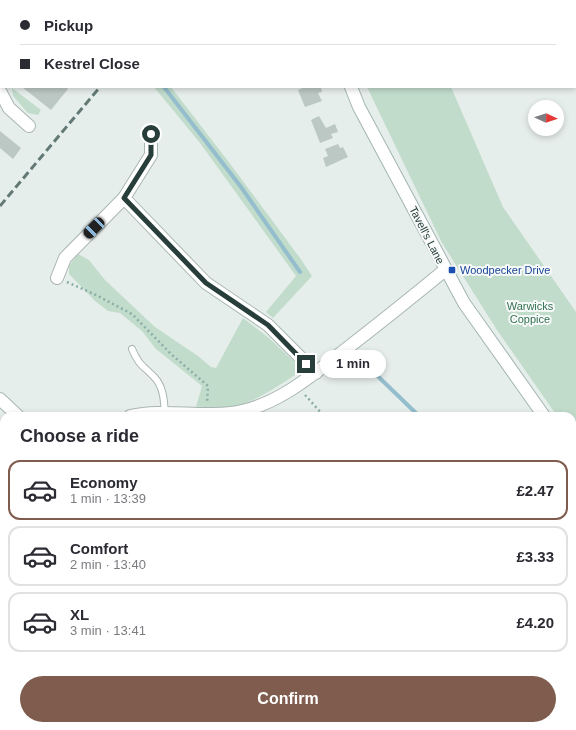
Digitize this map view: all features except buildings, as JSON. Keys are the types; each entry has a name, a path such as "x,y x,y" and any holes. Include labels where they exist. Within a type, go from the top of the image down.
{"street":[{"name":"Tavell's Lane","path":"351,88 359,107 464,303 541,412"},
{"path":"0,91 9,108 29,126"},
{"path":"57,278 65,258 124,198 151,155 151,134"},
{"path":"124,198 206,283 268,325 316,373"},
{"path":"247,412 271,400 316,373 400,308 445,270"},
{"path":"0,398 14,412"}],"lane":[{"path":"132,349 142,367 158,382 164,396 165,412"}],"path":[{"path":"57,278 96,295 132,314 171,354 203,380 208,386 206,412"},
{"path":"297,385 321,412"}],"green space":[{"path":"12,88 41,110 38,115 28,113 13,96"},
{"path":"155,88 172,88 228,161 312,276 273,318 266,312 296,276 200,143"},
{"name":"Warwicks Coppice","path":"367,88 451,88 503,207 576,312 576,412 554,412 497,330 442,243"},
{"path":"78,254 89,260 105,280 155,327 198,356 211,367 216,368 243,318 269,338 303,370 267,393 247,403 227,408 196,407 202,386 156,349 142,331 120,313 108,311 95,301 69,274 69,266"}],"waterway":[{"path":"165,88 241,187 300,272"},
{"path":"360,359 415,412"}],"railway":[{"path":"0,206 99,88"}],"place":[{"name":"Woodpecker Drive","path":"452,270"}],"route":[{"path":"151,134 151,155 124,198 157,234 206,283 268,325 306,364"}]}
